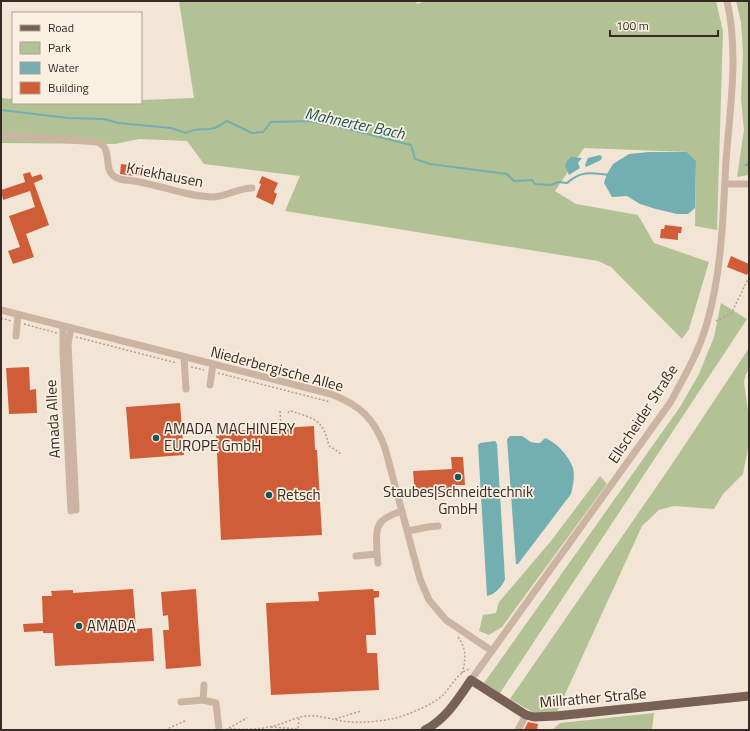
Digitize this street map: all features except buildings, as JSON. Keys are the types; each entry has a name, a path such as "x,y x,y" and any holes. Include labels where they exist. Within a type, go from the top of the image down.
{"main road":[{"name":"Millrather Straße","path":"474,676 488,691 523,714 534,717 550,717 749,696"},
{"path":"425,730 440,720 452,707 474,676"}],"street":[{"name":"Ellscheider Straße","path":"474,676 670,403 689,369 708,322 717,273 733,68 732,31 727,1"},
{"name":"Kriekhausen","path":"1,135 102,143 105,148 110,171 116,178 138,181 174,191 213,197 238,189 252,188"},
{"path":"725,184 749,184"},
{"name":"Niederbergische Allee","path":"1,310 184,357 212,368 331,394 348,401 362,410 373,422 381,436 420,579 430,600 446,620 492,651"},
{"path":"16,336 16,322 18,314"},
{"name":"Amada Allee","path":"63,326 66,335 73,511"},
{"name":"Amada Allee","path":"66,335 71,328"},
{"path":"184,357 186,389"},
{"path":"210,384 212,368"},
{"path":"378,563 377,529 379,523 384,518 402,511"},
{"path":"408,531 428,526 438,526"},
{"path":"356,556 377,554"},
{"path":"203,700 204,685"},
{"path":"181,702 203,700 216,703 219,730"},
{"path":"518,730 523,714"}],"path":[{"path":"708,322 731,314 749,277"},
{"path":"1,318 185,365 212,368 333,403"},
{"path":"280,411 281,428"},
{"path":"288,413 291,411 317,420 326,432 329,446 342,455"},
{"path":"456,635 462,643 466,654 462,673"},
{"path":"219,730 271,727 299,718 312,716 356,722 388,719 407,715 435,701 462,673 469,669 474,676"},
{"path":"333,719 361,711"},
{"path":"228,729 246,718"},
{"path":"271,727 298,729 299,718"},
{"path":"165,730 185,721"}],"green space":[{"path":"179,1 416,1 417,4 426,1 716,1 723,31 717,230 695,226 696,162 687,152 584,148 555,191 576,204 638,215 654,243 709,262 689,329 682,339 611,267 598,261 285,211 300,176 204,164 187,141 139,139 115,144 1,143 1,98 12,99 12,104 142,104 142,100 194,98"},
{"path":"736,1 749,1 749,175 737,177 744,130 741,99 743,53 741,22"},
{"path":"721,303 747,319 500,693 484,683 680,407 699,374 714,337"},
{"path":"749,348 749,369 744,382 749,418 749,443 743,474 723,494 714,509 674,506 659,510 642,526 557,712 536,714 510,699 670,467"},
{"path":"600,476 607,484 502,627 489,635 479,631 483,615 496,613 499,602 551,541"},
{"path":"654,713 652,730 552,730 560,723"}],"water":[{"path":"649,152 687,152 696,161 695,208 688,214 677,214 656,209 640,204 627,196 612,197 604,183 613,164 629,154"},
{"path":"600,155 602,157 601,160 586,167 585,165 588,158"},
{"path":"571,157 582,158 578,163 580,168 569,175 565,166"},
{"path":"510,436 522,436 533,443 540,443 545,438 549,440 558,446 565,454 571,463 574,474 571,494 518,564 516,564 507,439"},
{"path":"495,441 497,444 505,579 498,590 487,596 478,445 480,443"}],"waterway":[{"name":"Mahnerter Bach","path":"1,110 68,118 104,119 118,123 171,128 186,133 193,130 215,128 227,121 252,133 263,132 271,122 310,121 411,145 415,159 430,164 507,174 514,181 532,180 535,184 551,185 558,182 567,183 577,176 586,173 609,175"}],"place":[{"name":"AMADA MACHINERY EUROPE GmbH","path":"156,438"},
{"name":"Staubes|Schneidtechnik GmbH","path":"458,477"},
{"name":"Retsch","path":"269,495"},
{"name":"AMADA","path":"79,626"}]}
